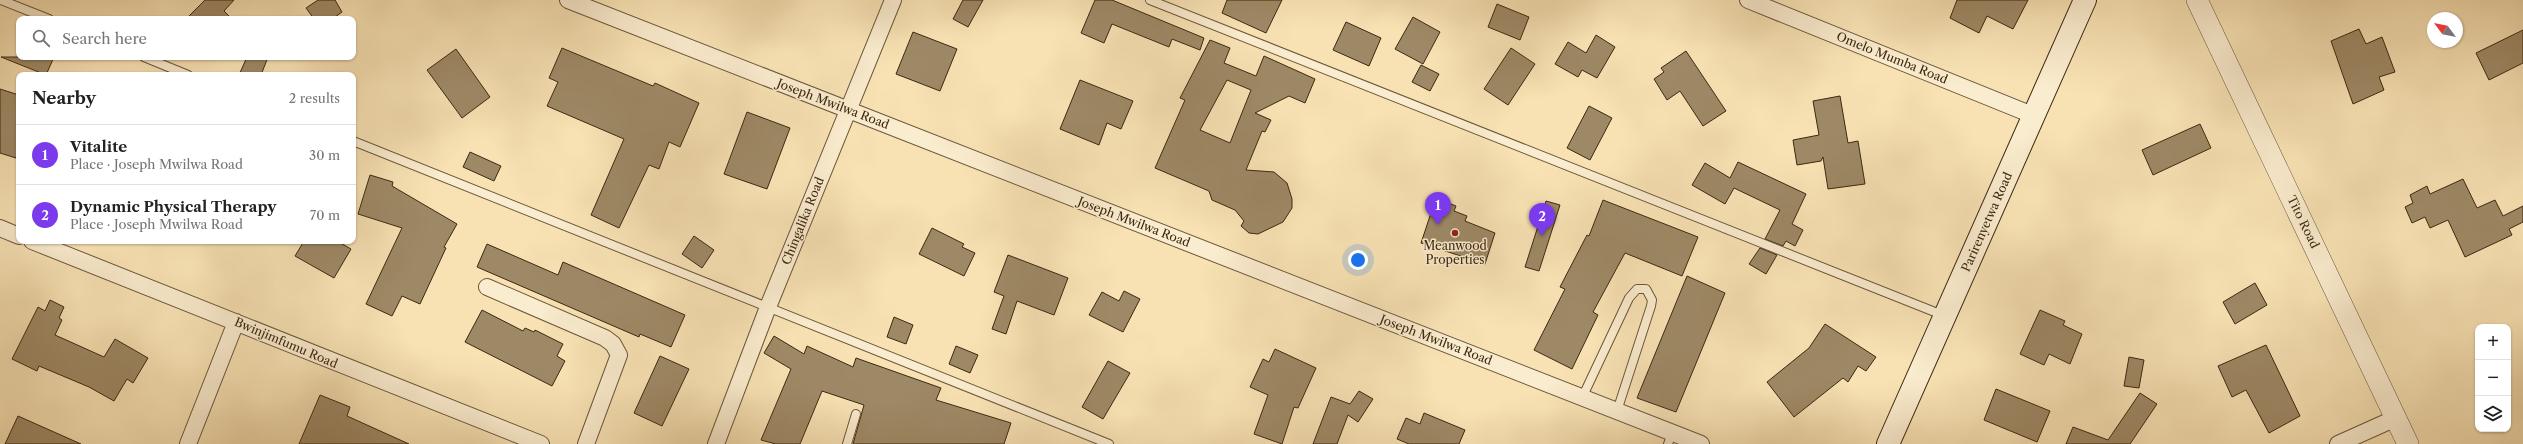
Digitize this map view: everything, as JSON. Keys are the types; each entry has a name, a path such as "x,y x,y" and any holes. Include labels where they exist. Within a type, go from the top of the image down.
{"main road":[{"name":"Parirenyetwa Road","path":"1888,444 2035,116 2084,0"}],"street":[{"name":"Joseph Mwilwa Road","path":"568,0 1617,411 1670,438 1701,444"},
{"name":"Chingalika Road","path":"716,444 768,307 893,0"},
{"name":"Omelo Mumba Road","path":"1748,0 2035,116"},
{"name":"Tito Road","path":"2197,0 2408,444"},
{"path":"0,228 16,235"},
{"name":"Bwinjimfumu Road","path":"40,244 541,444"},
{"path":"487,287 605,338 613,344 619,355 586,444"},
{"path":"188,444 236,322"},
{"path":"2338,444 2396,418"}],"lane":[{"path":"1,0 41,16"},
{"path":"1150,0 1945,316"},
{"path":"151,60 181,72"},
{"path":"356,142 1109,444"},
{"path":"1582,398 1629,298 1637,289 1646,289 1652,300 1652,306 1617,411"},
{"path":"847,444 856,414"}],"building":[{"path":"205,0 234,0 224,11 229,16 189,16"},
{"path":"318,0 335,0 342,12 336,16 312,16 306,8"},
{"path":"963,0 983,0 968,27 953,19"},
{"path":"1095,0 1112,0 1204,38 1200,50 1172,39 1169,47 1112,24 1104,43 1081,33"},
{"path":"1227,0 1282,0 1266,33 1222,13"},
{"path":"1957,0 2028,0 2013,29 1987,16 1979,33 1950,18"},
{"path":"1497,4 1529,17 1520,40 1488,27"},
{"path":"1413,17 1440,32 1423,64 1395,49"},
{"path":"1346,22 1381,38 1369,66 1333,50"},
{"path":"2359,29 2366,44 2382,37 2395,72 2379,77 2384,90 2353,104 2331,41"},
{"path":"2523,30 2523,63 2489,80 2476,53"},
{"path":"913,32 957,49 940,91 896,74"},
{"path":"1596,35 1615,47 1597,78 1582,70 1578,77 1555,64 1568,42 1586,53"},
{"path":"1210,40 1230,48 1224,63 1256,76 1264,56 1315,79 1305,103 1289,96 1255,113 1271,120 1265,132 1262,131 1246,170 1274,172 1287,183 1292,199 1292,208 1283,222 1258,234 1249,233 1241,226 1244,221 1235,210 1212,200 1209,191 1155,168 1185,100 1180,98","holes":["1227,80 1251,90 1230,143 1200,130"]},
{"path":"562,48 653,86 655,83 699,103 680,147 669,142 659,169 649,165 619,228 591,215 624,139 547,106 558,82 549,78"},
{"path":"1511,48 1535,64 1508,105 1484,89"},
{"path":"456,49 490,97 462,118 427,70"},
{"path":"1686,51 1726,111 1703,126 1680,91 1667,100 1654,79 1664,72 1661,68"},
{"path":"1,57 16,57 16,60 53,60 47,72 38,72"},
{"path":"246,60 267,60 262,72 240,72"},
{"path":"1421,65 1439,74 1430,91 1412,82"},
{"path":"1080,80 1133,101 1121,129 1107,123 1099,145 1060,129"},
{"path":"0,89 16,94 16,158 0,153"},
{"path":"1840,96 1848,143 1858,141 1865,184 1828,189 1823,157 1821,161 1797,165 1793,140 1819,135 1813,101"},
{"path":"1589,106 1612,118 1590,160 1567,148"},
{"path":"747,112 790,128 767,189 724,174"},
{"path":"2200,124 2211,148 2153,175 2142,150"},
{"path":"470,152 501,166 494,181 463,167"},
{"path":"1738,162 1806,194 1792,224 1803,230 1795,246 1786,241 1783,246 1765,239 1780,210 1734,188 1725,204 1692,185 1705,163 1730,178"},
{"path":"370,175 393,182 392,186 457,224 444,247 446,248 420,304 402,296 392,316 366,304 402,228 358,214"},
{"path":"2463,179 2477,208 2495,200 2503,216 2523,206 2523,222 2509,229 2512,235 2465,257 2448,220 2430,228 2425,217 2412,223 2405,207 2413,203 2410,195 2427,186 2430,194"},
{"path":"1436,198 1456,206 1454,211 1467,216 1465,221 1495,233 1485,264 1421,243"},
{"path":"1603,200 1698,237 1682,276 1625,253 1593,312 1598,315 1572,369 1534,350 1565,289 1560,287 1587,235 1589,236"},
{"path":"1546,201 1560,205 1539,271 1525,267"},
{"path":"932,228 964,244 962,247 975,253 964,276 919,254"},
{"path":"694,236 714,250 702,268 682,254"},
{"path":"302,244 342,244 351,249 334,278 295,256"},
{"path":"487,244 558,275 563,262 685,315 671,347 640,334 639,337 477,267"},
{"path":"1760,248 1777,255 1766,274 1749,264"},
{"path":"1008,255 1068,278 1054,315 1017,301 1006,334 992,329 1004,296 994,292"},
{"path":"1687,276 1725,293 1676,412 1637,398"},
{"path":"2255,283 2267,305 2235,324 2223,302"},
{"path":"1124,291 1140,299 1123,332 1089,315 1102,292 1119,301"},
{"path":"50,300 64,307 59,318 62,320 55,335 104,357 115,339 148,358 133,383 127,379 114,401 89,387 39,366 37,371 12,359 38,307 45,311"},
{"path":"482,310 523,331 525,328 534,332 535,330 563,344 557,356 565,361 552,386 465,342"},
{"path":"2040,310 2065,321 2063,325 2082,334 2070,364 2049,354 2044,365 2020,354"},
{"path":"894,317 913,325 906,344 887,337"},
{"path":"1825,324 1876,357 1866,371 1858,366 1848,382 1843,378 1794,417 1767,382 1809,348"},
{"path":"774,336 804,354 807,346 853,367 856,358 941,388 936,400 1011,423 1004,444 853,444 864,405 822,391 800,444 776,444 761,440 791,369 764,353"},
{"path":"2266,345 2300,416 2269,433 2246,390 2232,397 2218,366"},
{"path":"956,346 978,355 970,373 949,364"},
{"path":"1275,349 1316,368 1298,408 1294,407 1282,444 1254,434 1268,395 1250,387 1263,359 1269,362"},
{"path":"660,356 689,369 662,426 634,413"},
{"path":"2129,357 2144,360 2139,388 2124,386"},
{"path":"1108,361 1130,373 1103,419 1082,407"},
{"path":"1996,389 2050,411 2037,442 1984,420"},
{"path":"1359,391 1373,399 1358,422 1348,415 1337,444 1313,444 1331,397 1350,404"},
{"path":"2140,393 2157,404 2130,444 2066,444 2073,427 2108,440"},
{"path":"320,395 350,407 347,416 409,444 299,444"},
{"path":"1424,413 1465,430 1459,444 1409,444 1397,439 1406,418 1420,424"},
{"path":"18,416 81,444 5,444"}],"place":[{"name":"Vitalite","path":"1438,225"},
{"name":"Meanwood Properties","path":"1455,233"},
{"name":"Dynamic Physical Therapy","path":"1542,236"}]}
